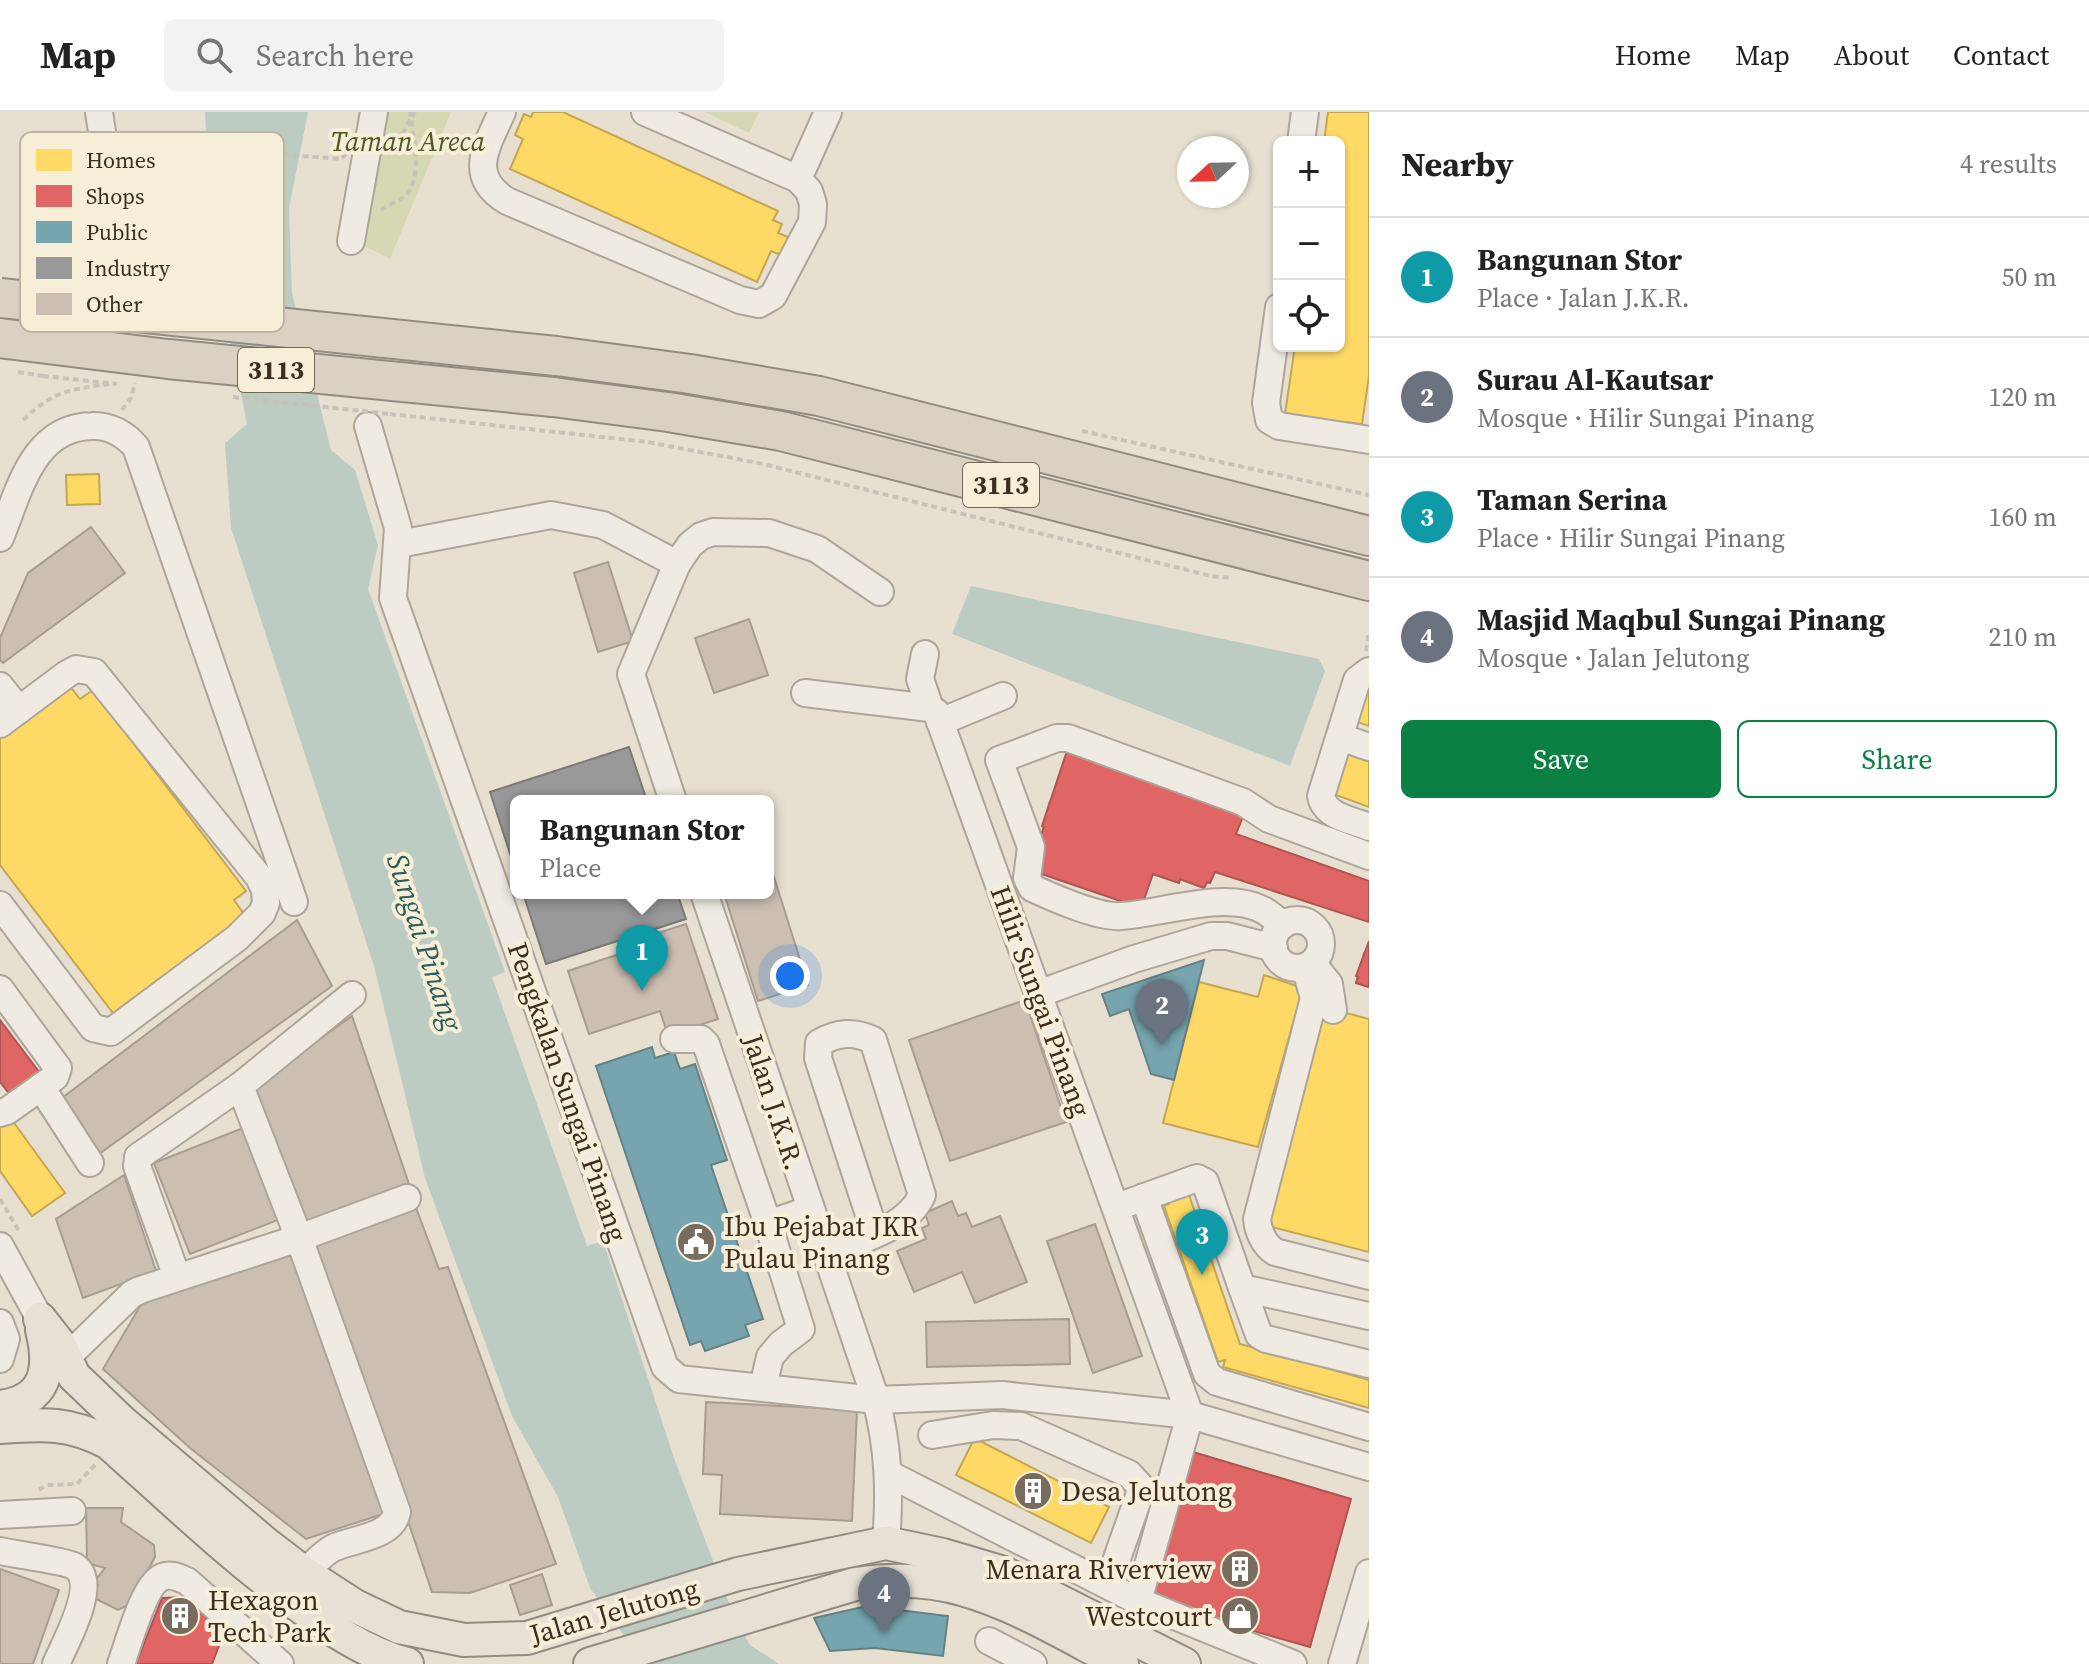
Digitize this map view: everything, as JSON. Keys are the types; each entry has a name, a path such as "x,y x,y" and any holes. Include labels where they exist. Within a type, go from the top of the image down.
{"highway":[{"name":"3113","path":"0,298 20,300"},
{"name":"3113","path":"284,328 556,356 819,396 1369,536"},
{"name":"3113","path":"7,355 168,359 553,397 668,412 781,431 1369,581"},
{"path":"1229,501 1369,520"},
{"path":"1220,543 1306,586 1369,607"}],"main road":[{"name":"Jalan Jelutong","path":"40,1319 58,1342 74,1376 85,1389 304,1573 355,1606 399,1627 464,1640 527,1638 738,1574 886,1543 943,1555 1004,1573 1184,1664"},
{"path":"0,1407 23,1403 33,1397 41,1384 48,1360 40,1319"},
{"path":"0,1427 47,1424 94,1445 109,1443 243,1564 373,1657 405,1664"},
{"name":"Jalan Jelutong","path":"590,1664 855,1584 883,1580 919,1581 966,1590 1014,1610 1122,1664"}],"street":[{"path":"351,241 374,112"},
{"path":"502,112 484,153 482,173 494,193 740,300 759,304 773,296 812,222 813,204 809,191 798,179 652,113"},
{"path":"798,179 828,112"},
{"path":"1302,136 1305,112"},
{"path":"1273,351 1266,403 1269,420 1279,426 1369,440"},
{"name":"Pengkalan Sungai Pinang","path":"379,420 398,528 393,598 665,1367 679,1379 876,1400 1002,1395 1190,1415 1369,1467"},
{"path":"0,538 28,468 50,439 77,427 103,426 117,432 136,447 294,902"},
{"path":"399,544 551,515 603,525 677,564"},
{"path":"671,795 631,679 631,669 677,564 690,545 701,536 713,532 769,533 817,549 880,592"},
{"name":"Hilir Sungai Pinang","path":"925,654 920,679 959,773 1190,1415"},
{"path":"0,686 9,717 76,669 94,672 259,877 265,890 266,903 262,913 237,938 111,1032 93,1028 0,905"},
{"path":"1369,671 1357,680 1321,796 1331,813 1369,827"},
{"path":"805,693 935,715 1003,696"},
{"path":"1340,737 1369,747"},
{"path":"959,773 1057,738 1068,738 1243,802 1269,819 1369,856"},
{"path":"999,760 1031,847 1027,878 1032,888 1107,916 1218,903 1261,909 1278,936 1276,956 1288,967 1308,965 1320,950 1319,934 1307,922 1299,920 1278,936 1211,936 1134,959 1038,994"},
{"name":"Jalan J.K.R.","path":"706,899 876,1400 885,1433 889,1474 886,1543"},
{"path":"1308,965 1329,984 1333,1010"},
{"path":"1308,965 1314,998 1257,1219 1258,1228 1268,1248 1275,1252 1369,1276"},
{"path":"0,989 57,1064 58,1073 0,1113"},
{"path":"177,1277 138,1157 240,1086 352,995"},
{"path":"826,1254 875,1233 907,1217 916,1209 922,1195 873,1040 858,1033 834,1035 819,1043 818,1058 875,1233"},
{"path":"674,1039 701,1039 706,1044 801,1329 770,1357 763,1387"},
{"path":"240,1086 299,1238 397,1512 396,1519 387,1529 329,1549 304,1573"},
{"path":"41,1087 90,1163"},
{"path":"1115,1208 1197,1178 1205,1182 1259,1335 1369,1364"},
{"path":"1144,1197 1207,1374 1217,1382 1369,1427"},
{"path":"65,1359 132,1294 407,1198"},
{"path":"768,1224 809,1210"},
{"path":"0,1246 40,1319"},
{"path":"1242,1288 1369,1316"},
{"path":"0,1323 6,1339 0,1359"},
{"path":"1138,1601 1190,1415"},
{"path":"932,1435 993,1425 1021,1426 1136,1479 1141,1487 1139,1496 1108,1584"},
{"path":"889,1474 1138,1601 1293,1664"},
{"path":"890,1500 919,1495 936,1498"},
{"path":"0,1515 72,1511"},
{"path":"0,1551 73,1566 83,1577 84,1596 56,1664"},
{"path":"1352,1656 1369,1573"},
{"path":"121,1664 150,1586 161,1577 173,1575 187,1581 280,1664"},
{"path":"989,1641 1033,1664"}],"path":[{"path":"391,154 412,114"},
{"path":"372,215 406,196 411,185 416,165 412,114"},
{"path":"284,155 341,159 356,145"},
{"path":"7,355 43,376"},
{"path":"117,432 136,380"},
{"path":"379,420 648,442 749,461 1211,576 1242,579"},
{"path":"30,1498 46,1485 77,1484 94,1445"}],"green space":[{"name":"Taman Areca","path":"385,112 451,112 390,259 359,243"},
{"path":"705,112 759,112 749,133"}],"water":[{"name":"Sungai Pinang","path":"205,112 308,112 289,208 292,293 331,450 355,470 378,545 368,589 505,972 492,977 587,1246 603,1241 674,1458 732,1611 750,1645 779,1664 644,1664 590,1588 558,1497 512,1416 425,1178 374,966 231,528 225,443 247,424 228,332 284,332 284,132 206,132"},
{"path":"971,586 1319,659 1325,671 1290,766 952,634"}],"building: Homes":[{"path":"533,112 563,112 778,211 773,220 782,224 778,233 788,237 781,255 771,251 757,282 510,169 523,139 515,135 524,114 531,117"},
{"path":"1328,112 1369,112 1369,376 1362,424 1346,422 1344,432 1322,429 1324,419 1285,414 1294,352 1345,352 1345,136 1325,136"},
{"path":"99,474 100,504 67,505 66,475"},
{"path":"1369,681 1369,726 1355,721"},
{"path":"69,685 80,699 93,690 246,891 234,900 246,917 116,1017 0,865 0,738"},
{"path":"1348,750 1369,757 1369,807 1333,794"},
{"path":"1067,761 1090,770 1080,799 1090,803 1091,799 1087,797 1096,769 1142,785 1133,811 1148,816 1156,790 1203,807 1195,832 1187,829 1184,838 1199,843 1210,812 1230,819 1224,846 1204,839 1202,845 1218,850 1216,857 1200,851 1198,857 1217,864 1210,883 1207,882 1204,888 1184,881 1195,850 1182,844 1179,852 1189,856 1179,883 1129,866 1140,834 1135,844 1127,841 1129,829 1117,862 1067,845 1079,816 1085,818 1087,812 1078,809 1065,841 1042,833 1049,803 1068,810 1070,805 1053,799 1056,792 1073,798 1075,792 1056,785"},
{"path":"1364,953 1369,954 1369,987 1356,983"},
{"path":"1264,975 1303,988 1258,1147 1163,1123 1199,982 1258,997"},
{"path":"1323,1007 1369,1019 1369,1252 1268,1226"},
{"path":"9,1116 65,1193 32,1216 0,1171 0,1122"},
{"path":"1187,1189 1240,1344 1369,1380 1369,1408 1223,1367 1225,1360 1218,1362 1164,1206 1169,1204 1167,1196"},
{"name":"Desa Jelutong","path":"980,1441 1109,1507 1091,1543 956,1475 972,1443"},
{"name":"Menara Riverview","path":"1242,1501 1296,1516 1288,1545 1309,1551 1304,1570 1323,1575 1313,1611 1301,1608 1309,1626 1300,1630 1294,1622 1298,1629 1291,1632 1290,1637 1260,1628 1269,1596 1218,1582 1209,1614 1181,1607 1183,1602 1179,1596 1186,1593 1175,1597 1169,1586 1193,1574 1174,1568 1183,1534 1202,1539 1207,1523 1234,1531"}],"building: Shops":[{"path":"1067,751 1244,814 1236,834 1369,881 1369,922 1215,872 1204,888 1153,874 1141,908 1036,872 1045,843 1039,841 1042,826"},
{"path":"1369,941 1369,987 1356,983 1356,976"},
{"path":"0,1020 43,1077 15,1101 0,1082"},
{"path":"1193,1452 1351,1499 1310,1647 1186,1612 1149,1596"},
{"name":"Hexagon Tech Park","path":"186,1597 223,1635 212,1664 136,1664 162,1598"}],"building: Public":[{"path":"1204,960 1174,1080 1151,1074 1129,1009 1110,1016 1102,994"},
{"name":"Ibu Pejabat JKR Pulau Pinang","path":"652,1047 655,1058 674,1052 680,1069 695,1064 727,1160 711,1165 763,1319 745,1325 749,1336 705,1351 701,1341 690,1345 596,1066"},
{"path":"867,1606 948,1616 943,1656 875,1648 830,1651 814,1618"}],"building: Industry":[{"path":"629,747 645,795 510,795 510,854 490,792"},
{"path":"525,899 679,899 686,919 546,964"}],"building: Other":[{"path":"91,527 125,573 3,663 0,660 0,638 28,573"},
{"path":"608,562 633,641 598,652 574,573"},
{"path":"749,619 768,675 714,693 695,638"},
{"path":"774,877 808,985 758,1001 726,899 774,899"},
{"path":"297,920 332,986 99,1154 62,1098"},
{"path":"686,924 718,1019 668,1035 660,1011 589,1034 568,971 638,948 636,940"},
{"path":"1025,1000 1066,1122 950,1161 909,1040"},
{"path":"352,1016 411,1190 304,1226 252,1087"},
{"path":"248,1126 283,1218 190,1254 154,1163"},
{"path":"124,1175 156,1271 83,1298 56,1219"},
{"path":"952,1201 958,1216 966,1213 972,1227 1000,1216 1027,1282 975,1303 962,1272 914,1292 897,1251 926,1239 922,1228 929,1225 925,1213"},
{"path":"415,1205 439,1269 448,1267 556,1564 470,1593 432,1592 314,1243"},
{"path":"1095,1224 1142,1356 1093,1373 1047,1241"},
{"path":"298,1246 389,1512 306,1539 190,1448 103,1369 146,1296"},
{"path":"1069,1319 1070,1364 927,1367 926,1322"},
{"path":"706,1402 857,1410 852,1521 720,1514 722,1475 703,1474"},
{"path":"86,1508 123,1508 121,1522 154,1545 155,1557 130,1604 118,1610 92,1597 98,1585 93,1583 105,1568 87,1563"},
{"path":"0,1569 59,1590 33,1664 0,1664"},
{"path":"542,1574 552,1605 520,1615 510,1585"}],"place":[{"name":"Bangunan Stor","path":"642,991"},
{"name":"Surau Al-Kautsar","path":"1162,1045"},
{"name":"Ibu Pejabat JKR Pulau Pinang","path":"696,1242"},
{"name":"Taman Serina","path":"1202,1275"},
{"name":"Desa Jelutong","path":"1033,1491"},
{"name":"Menara Riverview","path":"1240,1569"},
{"name":"Hexagon Tech Park","path":"180,1616"},
{"name":"Westcourt","path":"1240,1616"},
{"name":"Masjid Maqbul Sungai Pinang","path":"884,1633"}]}
